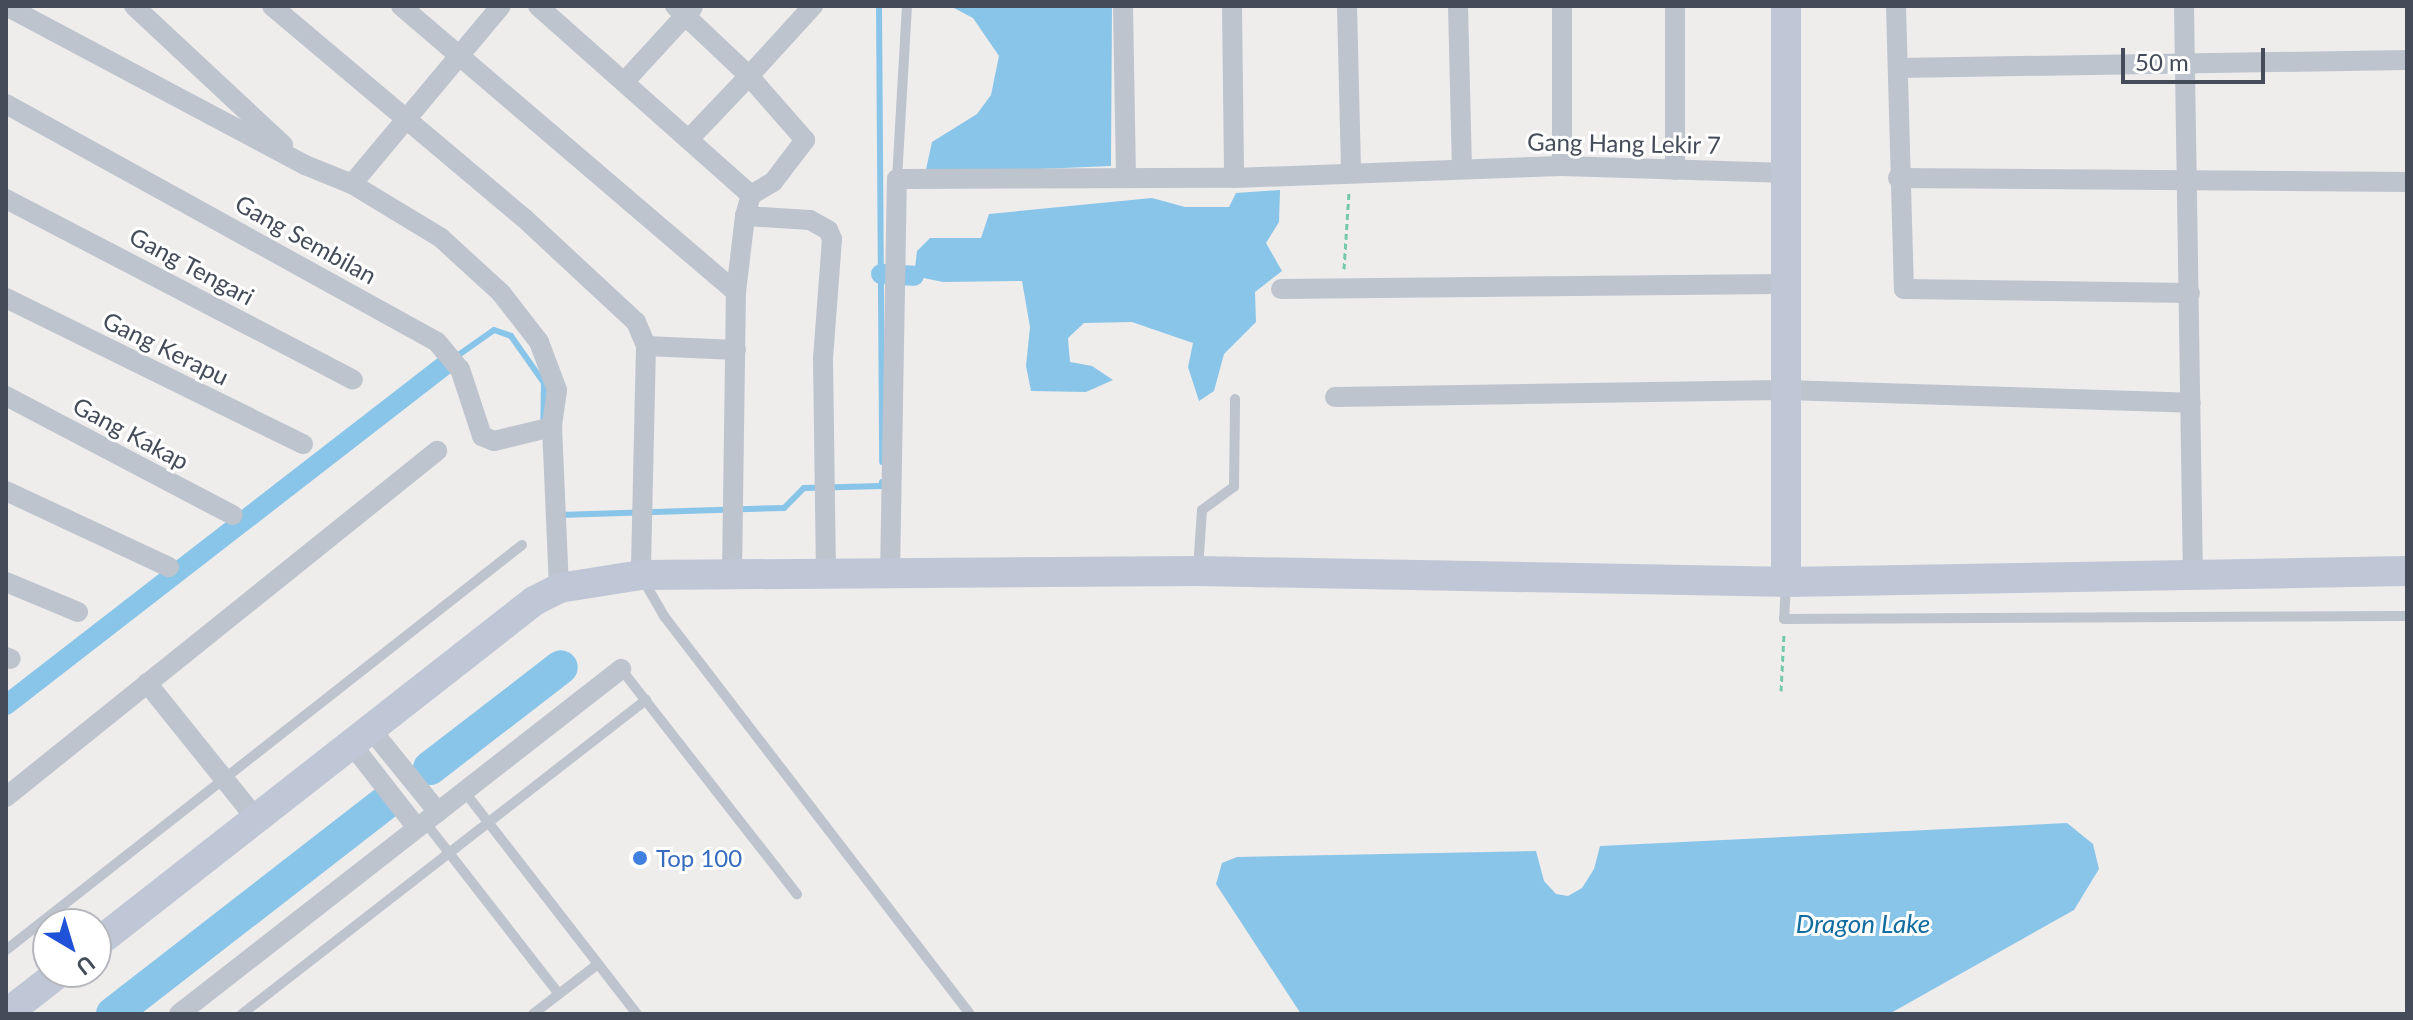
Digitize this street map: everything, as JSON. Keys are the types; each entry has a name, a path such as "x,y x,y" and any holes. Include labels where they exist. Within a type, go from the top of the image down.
{"main road":[{"path":"1786,6 1786,582"},
{"path":"112,932 363,739 534,601 559,588 641,575 1198,571 1786,582 2407,571"},
{"path":"6,1014 39,988"}],"street":[{"path":"6,6 305,165 352,184 441,238 501,293 539,342 557,390 545,429 558,515 559,588"},
{"path":"134,6 305,165"},
{"path":"272,6 594,278 636,322 646,346 646,502 641,575"},
{"path":"401,6 736,292"},
{"path":"352,184 501,6"},
{"path":"538,6 691,137 751,195"},
{"path":"691,137 813,6"},
{"path":"1123,6 1126,178"},
{"path":"1232,6 1234,178"},
{"path":"1347,6 1351,173"},
{"path":"1458,6 1462,168"},
{"path":"1562,6 1562,166"},
{"path":"1675,6 1675,170"},
{"path":"1896,6 1898,178 1904,289 2190,293"},
{"path":"2184,6 2190,178 2193,577"},
{"path":"625,81 684,9 805,140 773,182 751,195 745,216 736,292 732,574"},
{"path":"1898,68 2407,60"},
{"name":"Gang Sembilan","path":"6,104 437,342 460,369 482,436 494,441 545,429"},
{"name":"Gang Hang Lekir 7","path":"897,179 1234,178 1562,166 1786,173"},
{"path":"1898,178 2407,182"},
{"path":"890,575 897,179"},
{"name":"Gang Tengari","path":"6,199 353,380"},
{"path":"745,216 810,220 828,230 832,239 823,359 826,574"},
{"path":"1281,289 1787,284"},
{"name":"Gang Kerapu","path":"6,298 303,444"},
{"path":"646,346 736,350"},
{"path":"1335,397 1785,390 2191,403"},
{"name":"Gang Kakap","path":"6,396 233,515"},
{"path":"6,797 437,451"},
{"path":"6,491 169,567"},
{"path":"6,582 78,612"},
{"path":"179,1014 621,669"},
{"path":"147,683 257,820"},
{"path":"363,739 427,820"}],"lane":[{"path":"897,179 907,6"},
{"path":"1198,571 1202,510 1234,487 1235,399"},
{"path":"6,950 522,545"},
{"path":"641,575 664,616 970,1014"},
{"path":"1786,582 1784,619 2407,616"},
{"path":"621,669 797,894"},
{"path":"242,1014 646,700"},
{"path":"464,791 637,1014"},
{"path":"427,820 449,853 559,994"},
{"path":"533,1014 598,964"}],"path":[{"path":"1342,286 1351,173"},
{"path":"1781,691 1784,619"}],"water":[{"path":"950,6 1112,6 1111,166 925,174 932,142 977,114 991,95 999,56 973,18"},
{"path":"1280,190 1279,222 1266,243 1282,271 1255,292 1256,322 1224,354 1214,391 1199,401 1188,367 1193,343 1132,322 1084,323 1068,338 1070,362 1092,366 1113,380 1086,392 1031,391 1026,366 1030,327 1022,281 943,282 914,276 917,251 930,238 981,238 989,214 1152,198 1185,207 1229,207 1236,193"},
{"name":"Dragon Lake","path":"2067,823 2093,844 2099,869 2074,910 1889,1014 1301,1014 1216,884 1222,863 1237,857 1536,851 1544,881 1556,894 1568,896 1582,888 1594,869 1600,846"}],"waterway":[{"path":"879,6 882,462"},
{"path":"881,274 914,276"},
{"path":"457,356 494,330 511,336 544,383 543,422"},
{"path":"6,705 449,362"},
{"path":"559,515 784,508 804,488 882,486 882,482"},
{"path":"430,768 561,667"},
{"path":"113,1014 384,804"}],"place":[{"name":"Top 100","path":"640,858"}]}
